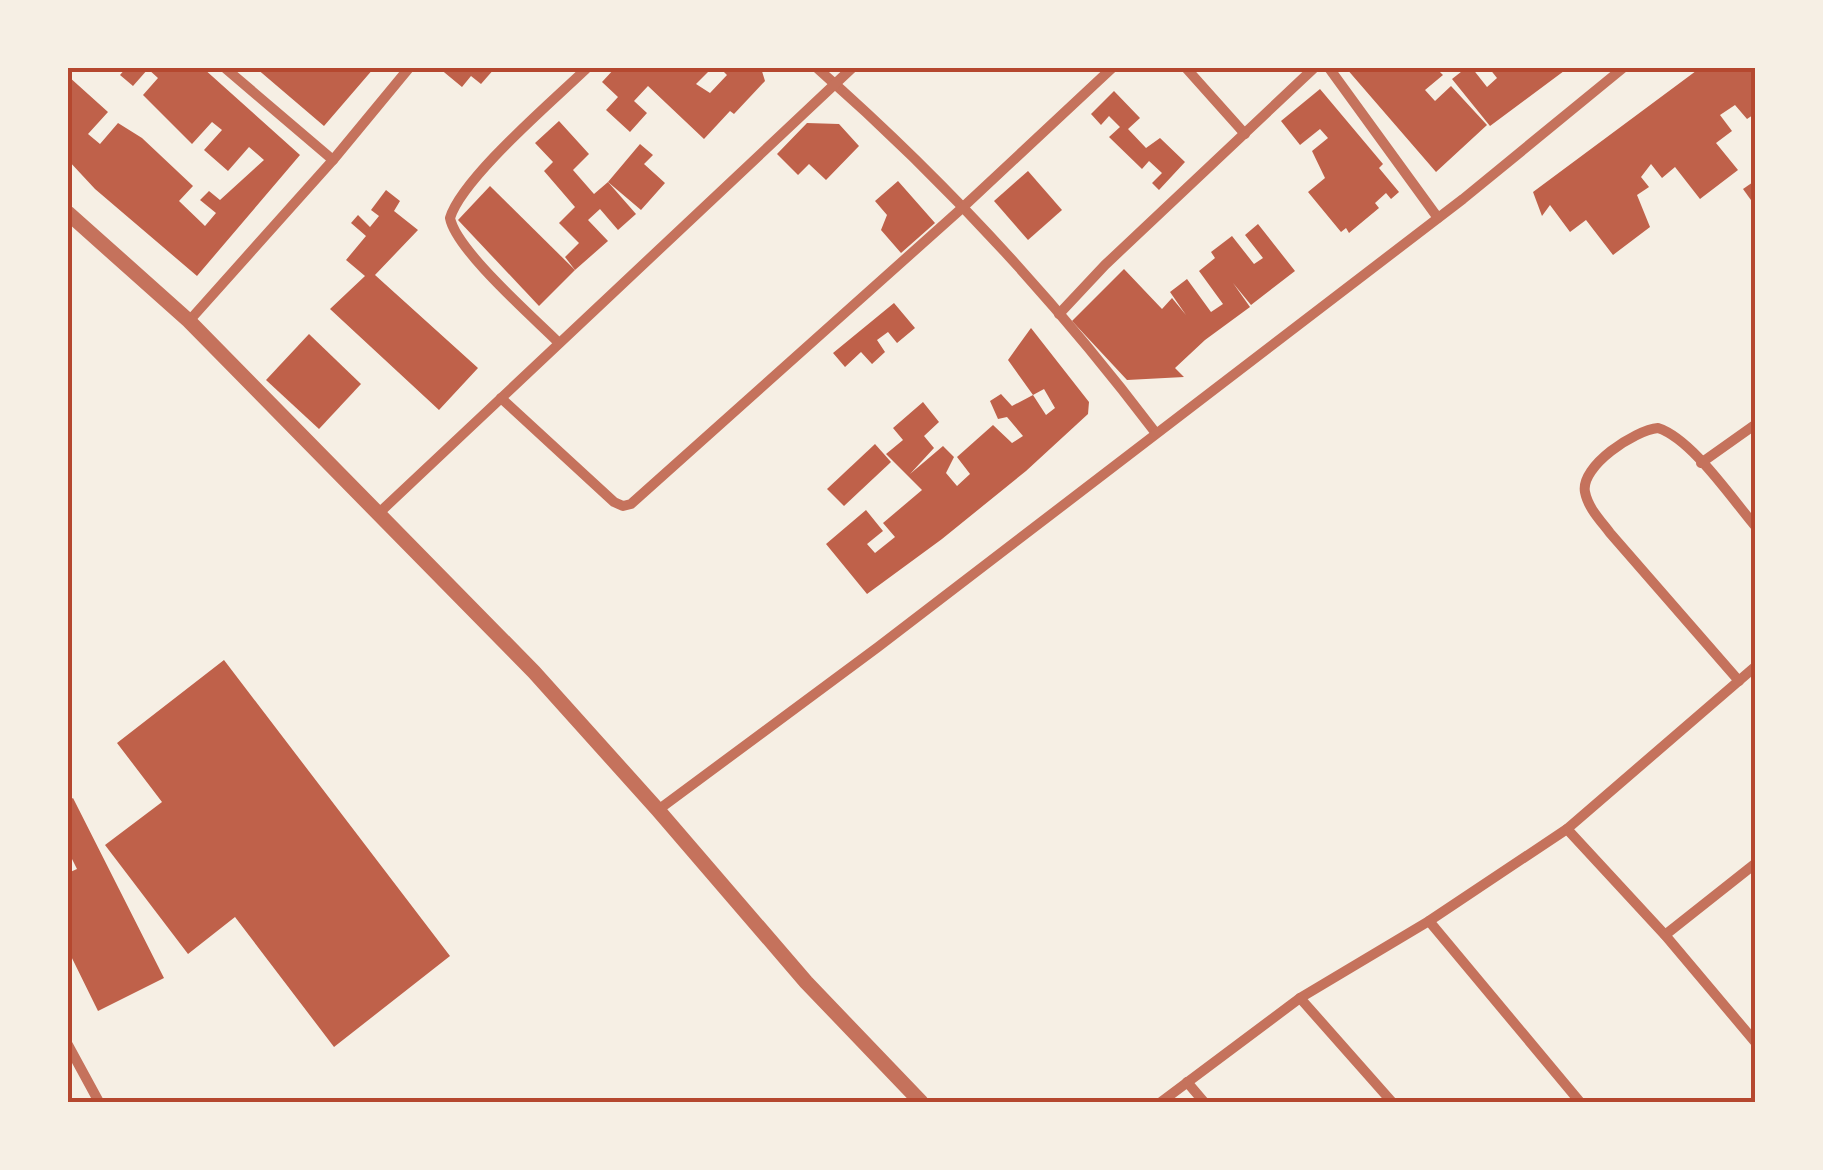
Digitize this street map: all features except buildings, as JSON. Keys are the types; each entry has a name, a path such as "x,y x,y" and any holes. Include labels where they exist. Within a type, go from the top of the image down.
{"street":[{"path":"225,68 333,160"},
{"path":"189,322 333,160 408,68"},
{"path":"559,342 491,275 456,234 450,218 456,204 501,151 587,68"},
{"path":"817,68 901,143 1014,262 1155,432"},
{"path":"378,513 852,68"},
{"path":"501,398 614,502 626,506 961,209 1112,68"},
{"path":"1186,68 1245,134"},
{"path":"1058,314 1314,68"},
{"path":"1329,68 1438,218"},
{"path":"658,810 878,647 1438,218 1622,68"},
{"path":"68,213 189,322 534,672 806,982 922,1102"},
{"path":"1702,463 1756,424"},
{"path":"1738,681 1610,533 1592,509 1584,488 1586,479 1626,439 1648,429 1664,430 1702,463 1756,526"},
{"path":"1161,1102 1300,998 1429,921 1567,829 1756,666"},
{"path":"1567,829 1756,1043"},
{"path":"1664,935 1756,863"},
{"path":"1429,921 1580,1102"},
{"path":"1300,998 1392,1102"},
{"path":"68,1044 99,1102"},
{"path":"1187,1082 1204,1102"}]}
